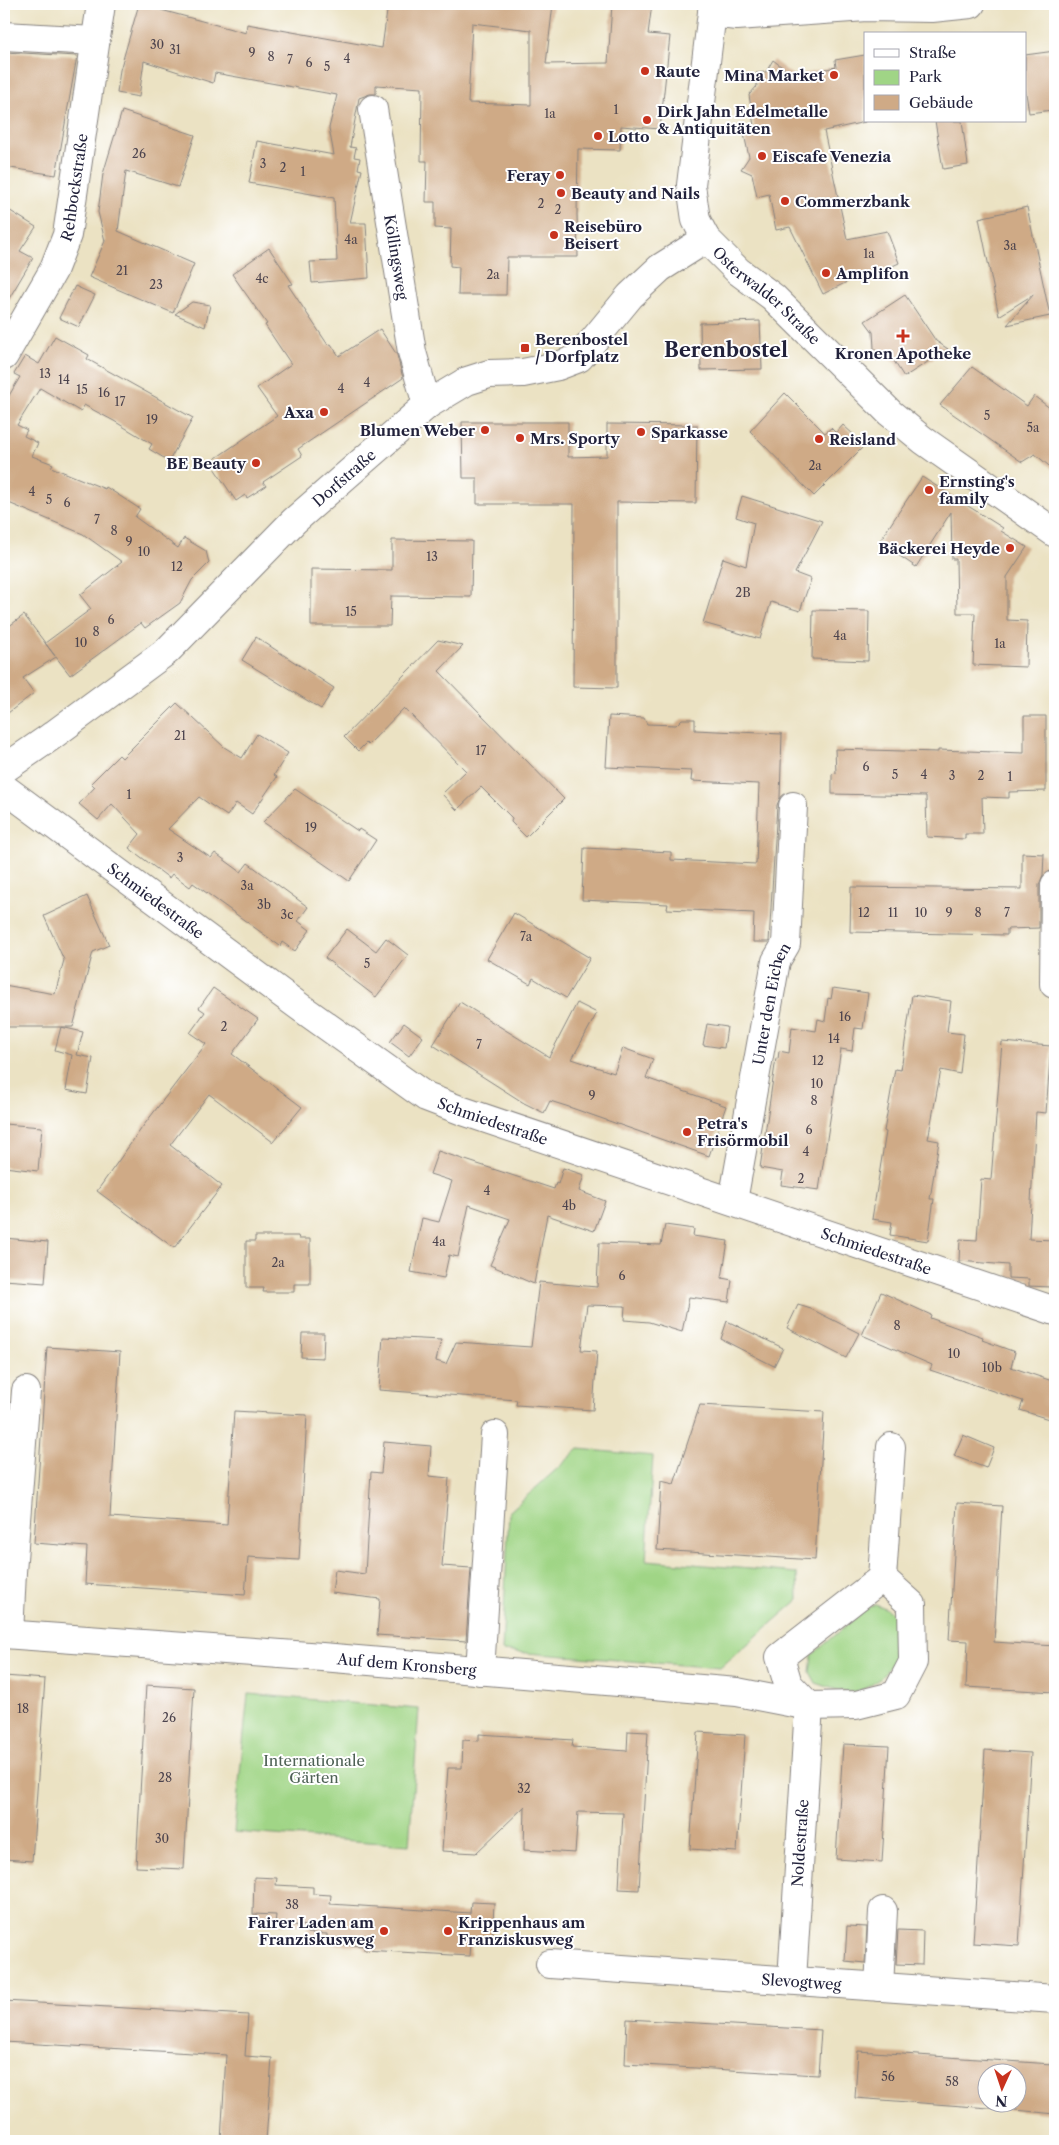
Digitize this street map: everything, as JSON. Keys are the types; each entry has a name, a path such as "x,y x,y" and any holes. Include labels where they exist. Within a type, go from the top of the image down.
{"street":[{"name":"Rehbockstraße","path":"4,356 53,271 68,235 101,4"},
{"path":"712,8 737,16 866,6 932,8 971,4"},
{"name":"Osterwalder Straße","path":"712,8 691,185 696,220 706,239 738,271 773,297 890,413 923,440 1055,533"},
{"path":"4,36 96,41"},
{"name":"Köllingsweg","path":"373,109 412,352 427,405"},
{"name":"Dorfstraße","path":"4,769 166,651 294,521 427,405 467,381 489,374 523,373 558,366 579,358 630,296 660,268 706,239"},
{"name":"Schmiedestraße","path":"4,788 300,1007 426,1097 1055,1311"},
{"name":"Unter den Eichen","path":"733,1201 776,961 786,944 793,806"},
{"path":"1054,984 1055,885"},
{"path":"6,1634 26,1390"},
{"path":"480,1671 495,1435"},
{"path":"882,1578 912,1605 914,1662 896,1695 856,1705 809,1706 788,1684 780,1658 882,1578 891,1447"},
{"name":"Auf dem Kronsberg","path":"6,1634 322,1657 737,1692 809,1706"},
{"name":"Noldestraße","path":"792,1980 809,1706"},
{"path":"879,1987 883,1911"},
{"name":"Slevogtweg","path":"550,1964 1055,1999"}],"green space":[{"path":"579,1449 653,1456 646,1560 797,1573 798,1600 720,1668 502,1651 509,1512"},
{"path":"875,1604 890,1611 898,1622 900,1635 898,1649 892,1663 883,1676 871,1685 852,1692 816,1683 810,1672 812,1655 866,1609"},
{"name":"Internationale Gärten","path":"248,1694 419,1709 409,1845 234,1832"}],"building":[{"path":"139,4 246,33 247,24 382,48 388,4 553,4 546,64 608,63 612,4 652,4 648,34 670,36 660,129 621,126 620,150 578,149 578,257 507,257 506,295 458,295 459,267 450,266 451,229 435,228 435,202 426,202 427,161 421,161 422,88 376,85 376,94 359,98 350,147 356,148 354,157 360,158 358,169 362,170 350,223 366,223 369,278 312,283 310,262 337,261 334,198 249,183 257,141 334,155 329,128 337,95 215,73 213,83 144,61 139,97 117,93 120,70","holes":["472,23 531,30 531,105 468,103"]},
{"path":"1055,51 1055,98 1051,98 1052,110 1029,113 1026,94 1026,55"},
{"path":"4,52 77,56 56,175 4,167"},
{"path":"864,55 865,122 824,131 847,239 887,231 899,263 858,282 855,278 823,294 790,227 776,230 769,194 757,197 752,174 741,169 749,157 744,134 754,126 749,95 757,86 756,73 766,72 773,60 794,76 836,67 835,60"},
{"path":"122,111 195,135 178,187 126,171 118,231 194,264 173,313 89,277 105,241 98,212 103,174"},
{"path":"935,122 962,122 968,165 943,169"},
{"path":"4,207 36,227 20,251 33,258 4,307"},
{"path":"1027,207 1050,316 1007,325 1034,294 999,316 979,218"},
{"path":"269,248 293,284 288,285 328,345 331,344 339,356 380,329 397,355 403,378 298,449 302,456 263,482 266,486 247,498 245,495 236,501 210,462 277,416 257,388 291,364 265,325 267,324 232,274"},
{"path":"75,286 95,295 79,327 59,318"},
{"name":"Kronen Apotheke","path":"905,295 936,341 948,349 904,377 894,361 878,355 874,348 873,332 865,321"},
{"path":"192,302 210,305 205,327 175,314"},
{"path":"760,321 762,369 701,370 700,323"},
{"path":"55,336 89,355 87,359 193,418 169,461 149,449 152,444 114,421 84,405 81,412 40,388 17,425 27,430 24,436 38,443 32,456 53,464 51,467 105,489 106,487 140,509 135,517 178,548 184,538 206,551 209,563 192,580 180,603 145,628 141,623 70,675 56,657 23,678 34,693 4,716 4,630 24,615 45,643 91,609 80,595 122,562 83,534 4,501 4,404 20,377 14,374 25,356 39,364"},
{"path":"972,367 1027,406 1034,396 1055,412 1055,471 1035,454 1022,462 940,405"},
{"path":"785,393 825,433 831,428 836,433 843,425 865,445 814,496 750,431"},
{"path":"462,422 568,422 568,457 607,456 607,424 697,425 696,503 617,502 617,688 573,687 574,504 477,504 477,478 463,478"},
{"path":"922,477 1003,528 1001,531 1027,547 1007,577 1007,620 1027,621 1026,667 973,665 975,613 957,613 956,559 952,559 951,512 916,567 879,542"},
{"path":"742,496 822,521 795,573 811,579 800,611 771,602 760,639 703,623 723,558 746,566 754,523 736,517"},
{"path":"392,540 472,541 471,597 391,596 390,626 311,626 311,569 392,570"},
{"path":"813,610 869,611 868,661 812,659"},
{"path":"256,637 334,688 321,709 242,660"},
{"path":"438,640 463,646 439,671 564,799 526,837 511,822 512,818 481,787 457,810 442,794 466,771 404,708 368,745 366,743 358,751 344,737"},
{"path":"177,703 224,747 242,758 257,734 288,753 274,775 277,777 252,814 236,803 227,816 199,797 168,829 211,858 215,853 241,872 248,863 308,907 298,921 310,930 295,951 282,942 280,946 193,883 190,887 172,874 169,878 129,848 140,834 112,804 98,820 79,804 95,787 91,783 119,755 122,758"},
{"path":"609,716 644,718 647,724 676,725 682,719 695,719 695,730 782,734 780,798 777,805 769,942 753,942 754,913 667,909 668,904 582,900 584,848 671,852 671,860 756,864 759,784 691,781 692,771 606,767"},
{"path":"1024,716 1046,716 1046,791 1009,792 1009,798 982,797 983,834 965,834 965,839 927,837 926,796 832,794 832,774 836,773 835,749 1024,753"},
{"path":"295,789 358,831 359,829 376,840 349,881 263,822"},
{"path":"1022,853 1044,854 1043,875 1039,885 1039,928 1007,929 1007,935 850,932 851,887 1022,889"},
{"path":"87,896 109,945 93,952 73,1027 4,1027 4,985 55,994 64,960 44,916"},
{"path":"514,913 590,958 566,998 533,978 530,984 487,959"},
{"path":"347,929 376,951 386,938 408,955 376,997 325,958"},
{"path":"213,988 258,1019 232,1054 302,1107 273,1142 209,1094 170,1145 222,1186 174,1248 97,1191 144,1125 206,1044 190,1033 205,1012 199,1008"},
{"path":"833,988 868,993 863,1029 855,1028 852,1051 841,1049 819,1190 781,1185 783,1172 760,1168 776,1058 778,1059 779,1051 789,1053 792,1027 816,1031 818,1019 825,1021 828,998 831,999"},
{"path":"912,995 951,1001 947,1032 964,1034 960,1074 941,1070 928,1139 939,1141 930,1199 934,1199 928,1241 890,1235 892,1222 872,1219 895,1069 901,1070"},
{"path":"460,1002 549,1057 577,1003 597,1013 572,1059 614,1073 623,1048 653,1059 646,1078 726,1106 709,1156 550,1101 544,1113 524,1103 433,1045"},
{"path":"404,1023 423,1037 409,1056 390,1042"},
{"path":"707,1024 727,1027 724,1048 703,1045"},
{"path":"61,1027 83,1032 77,1055 93,1058 87,1094 66,1090 72,1055 55,1050"},
{"path":"1002,1042 1051,1046 1046,1113 1036,1112 1029,1239 1054,1240 1050,1287 1029,1286 1029,1279 1008,1278 1008,1265 959,1261 960,1239 977,1240 981,1179 991,1180"},
{"path":"4,1124 42,1127 38,1171 4,1167"},
{"path":"438,1151 554,1189 556,1183 558,1184 563,1168 584,1175 579,1191 605,1201 594,1231 547,1215 534,1284 490,1265 510,1219 469,1205 458,1257 449,1255 444,1278 411,1272 422,1218 439,1222 452,1181 430,1174"},
{"path":"665,1225 694,1229 693,1236 728,1241 722,1278 732,1280 729,1302 689,1297 682,1332 649,1322 624,1320 625,1306 587,1305 581,1350 597,1351 593,1410 516,1405 517,1400 379,1390 383,1337 441,1340 436,1361 446,1364 456,1342 531,1347 539,1282 597,1287 599,1243 661,1245"},
{"path":"255,1236 298,1236 299,1239 310,1239 310,1284 294,1284 294,1292 263,1292 264,1288 246,1288 246,1241 255,1241"},
{"path":"4,1238 48,1242 45,1283 4,1280"},
{"path":"881,1292 931,1315 930,1318 983,1337 982,1340 1015,1352 1011,1367 1055,1382 1055,1421 1020,1410 1023,1401 930,1370 932,1365 862,1335"},
{"path":"798,1305 811,1309 859,1333 846,1358 787,1328"},
{"path":"727,1321 783,1348 774,1366 721,1339"},
{"path":"302,1333 324,1333 323,1358 301,1357"},
{"path":"47,1347 120,1352 110,1517 227,1525 234,1411 307,1415 299,1560 248,1557 245,1595 85,1584 87,1547 34,1543"},
{"path":"700,1405 824,1412 815,1560 657,1550 661,1481 674,1484"},
{"path":"963,1435 994,1448 986,1468 954,1456"},
{"path":"384,1442 431,1446 429,1476 449,1478 442,1566 471,1568 466,1641 377,1635 380,1599 332,1593 335,1570 365,1574 371,1472 381,1473"},
{"path":"957,1503 1002,1506 994,1642 1055,1646 1055,1692 966,1687 968,1641 949,1640"},
{"path":"4,1676 45,1679 32,1861 4,1859"},
{"path":"146,1685 194,1688 184,1869 136,1867"},
{"path":"628,1731 648,1732 639,1890 619,1889 623,1813 578,1812 575,1853 524,1850 525,1806 476,1853 442,1851 448,1768 462,1768 463,1740 479,1741 479,1734 573,1740 572,1747 627,1751"},
{"path":"698,1732 745,1735 737,1852 690,1849"},
{"path":"843,1744 889,1746 882,1862 836,1859"},
{"path":"985,1750 1031,1753 1019,1946 973,1943"},
{"path":"254,1877 277,1878 276,1885 313,1887 313,1894 331,1895 330,1904 470,1913 471,1902 494,1903 492,1944 471,1943 470,1956 364,1950 364,1946 327,1944 327,1934 307,1933 308,1926 275,1924 276,1915 253,1914"},
{"path":"847,1926 867,1927 865,1963 845,1961"},
{"path":"898,1930 923,1931 922,1965 896,1964"},
{"path":"4,2001 248,2015 245,2056 272,2058 266,2141 221,2141 226,2055 4,2042"},
{"path":"627,2019 821,2030 818,2075 625,2064"},
{"path":"858,2051 1022,2062 976,2062 976,2107 855,2098"},
{"path":"1026,2062 1052,2064 1051,2079 1055,2079 1055,2114 1026,2111"}],"place":[{"name":"Raute","path":"645,71"},
{"name":"Mina Market","path":"834,75"},
{"name":"Dirk Jahn Edelmetalle & Antiquitäten","path":"647,120"},
{"name":"Lotto","path":"598,136"},
{"name":"Eiscafe Venezia","path":"762,156"},
{"name":"Feray","path":"560,175"},
{"name":"Beauty and Nails","path":"561,193"},
{"name":"Commerzbank","path":"785,201"},
{"name":"Reisebüro Beisert","path":"554,235"},
{"name":"Amplifon","path":"826,273"},
{"name":"Kronen Apotheke","path":"903,336"},
{"name":"Berenbostel / Dorfplatz","path":"525,348"},
{"name":"Axa","path":"324,412"},
{"name":"Blumen Weber","path":"485,430"},
{"name":"Sparkasse","path":"641,432"},
{"name":"Mrs. Sporty","path":"520,438"},
{"name":"Reisland","path":"819,439"},
{"name":"BE Beauty","path":"256,463"},
{"name":"Ernsting's family","path":"929,490"},
{"name":"Bäckerei Heyde","path":"1010,548"},
{"name":"Petra's Frisörmobil","path":"687,1132"},
{"name":"Fairer Laden am Franziskusweg","path":"384,1931"},
{"name":"Krippenhaus am Franziskusweg","path":"448,1931"}],"district":[{"name":"Berenbostel","path":"726,350"}]}
